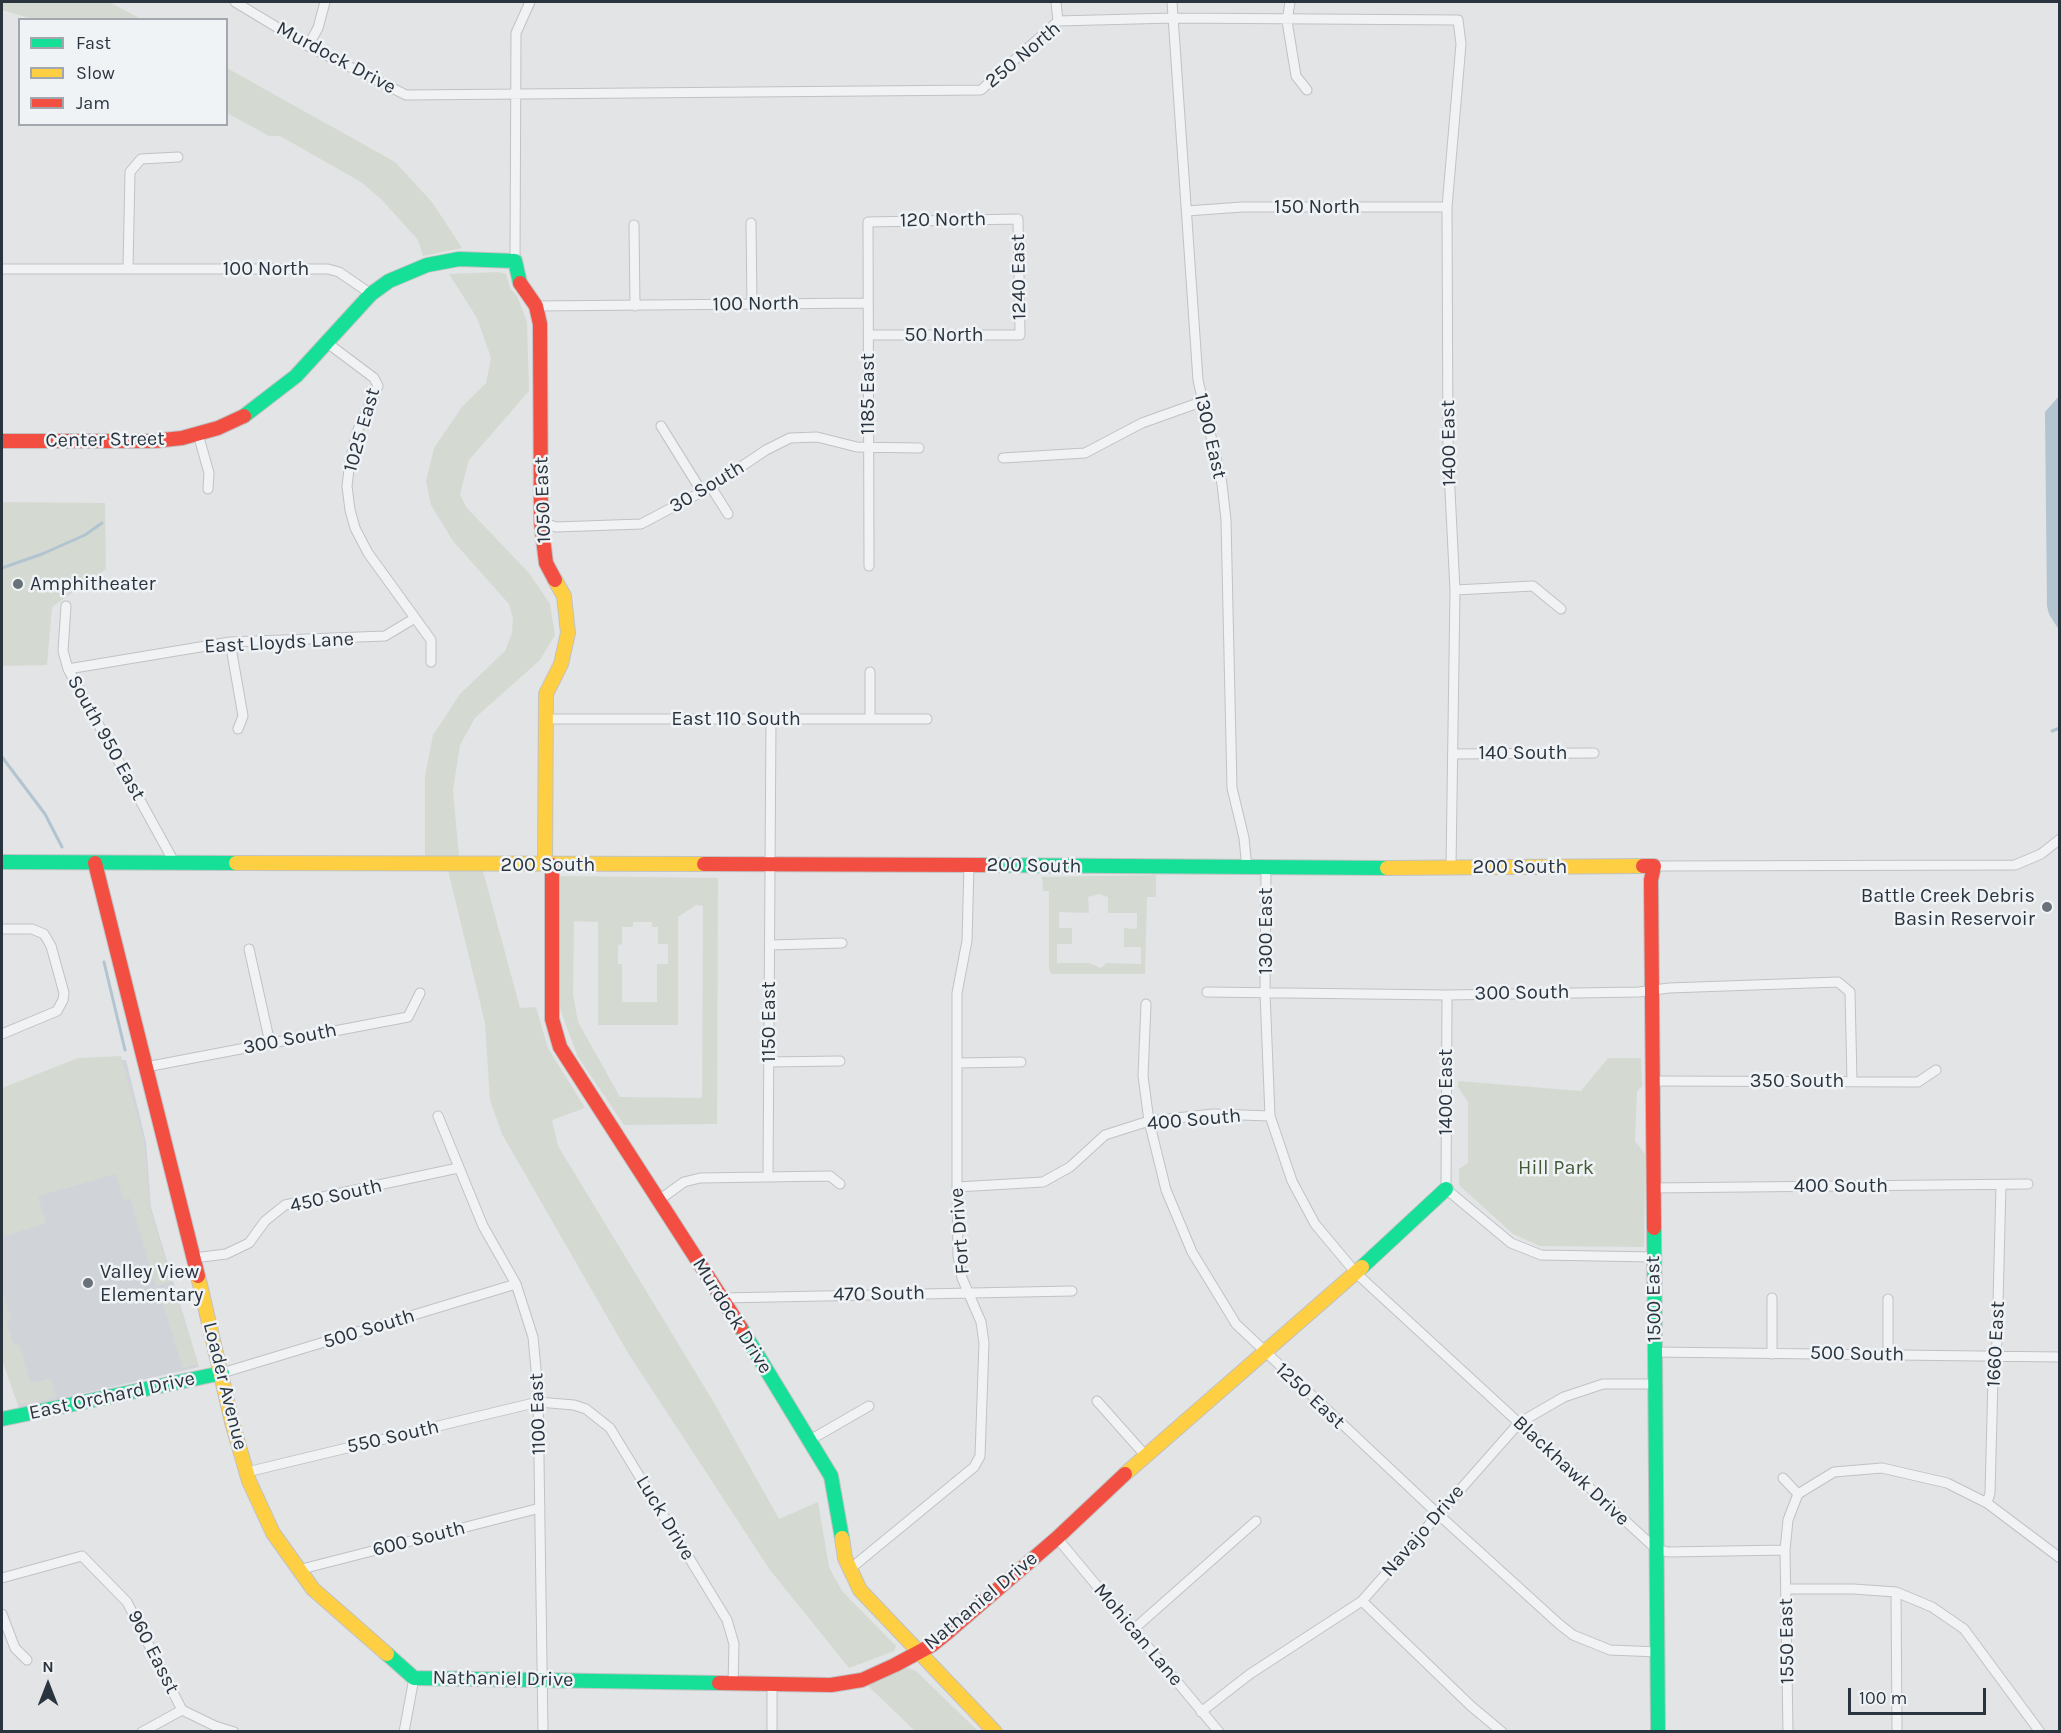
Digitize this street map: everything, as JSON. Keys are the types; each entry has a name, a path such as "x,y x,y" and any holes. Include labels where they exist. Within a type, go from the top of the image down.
{"street":[{"name":"Murdock Drive","path":"235,2 308,46 406,95 515,93"},
{"path":"308,46 318,28 325,2"},
{"path":"530,2 516,33 515,261 520,283 536,306"},
{"path":"1056,2 1058,21"},
{"name":"1300 East","path":"1172,2 1201,402 1222,484 1227,520 1232,788 1244,838 1247,868"},
{"path":"1290,2 1287,21 1296,76 1307,90"},
{"name":"250 North","path":"515,93 981,90 1058,21 1173,18 1287,21 1458,20"},
{"name":"1400 East","path":"1451,867 1455,590 1449,451 1447,207 1461,44 1458,20"},
{"path":"128,268 130,172 141,159 178,157"},
{"name":"150 North","path":"1187,211 1242,207 1447,207"},
{"name":"120 North","path":"868,222 1018,219"},
{"name":"1240 East","path":"1018,219 1020,335"},
{"name":"1185 East","path":"868,222 869,566"},
{"path":"751,223 752,304"},
{"path":"634,225 635,306"},
{"path":"371,294 388,280 427,265 459,259 515,261"},
{"name":"100 North","path":"2,269 328,269 339,272 371,294"},
{"name":"Center Street","path":"2,441 154,441 198,434 230,423 258,407 296,376 371,294"},
{"name":"100 North","path":"536,306 868,303"},
{"name":"1050 East","path":"536,306 542,339 541,522 546,563 564,596 568,633 561,664 546,694 548,865"},
{"name":"50 North","path":"869,335 1020,335"},
{"name":"1025 East","path":"326,342 374,378 378,386 357,432 350,460 347,486 350,510 355,528 368,553 431,640 431,662"},
{"path":"1004,458 1086,453 1142,423 1201,402"},
{"path":"662,426 702,492"},
{"path":"198,434 209,473 208,489"},
{"name":"30 South","path":"541,522 556,527 641,525 711,487 766,450 790,438 817,437 839,444 919,448"},
{"path":"711,487 728,514"},
{"path":"1455,590 1533,585 1561,609"},
{"name":"South 950 East","path":"66,606 63,651 68,669 174,862"},
{"name":"East Lloyds Lane","path":"68,669 230,642 385,636 415,618"},
{"path":"230,642 243,716 238,729"},
{"path":"870,672 870,719"},
{"name":"East 110 South","path":"545,719 927,719"},
{"name":"1150 East","path":"768,1177 771,719"},
{"name":"140 South","path":"1453,754 1594,753"},
{"name":"200 South","path":"2,862 1247,868 2015,865 2041,854 2060,839"},
{"name":"Loader Avenue","path":"95,863 194,1258 232,1422 247,1472 273,1533 313,1590 414,1678"},
{"name":"Murdock Drive","path":"548,865 552,1018 560,1047 722,1298 831,1476 845,1558 874,1608 995,1731"},
{"name":"Fort Drive","path":"850,1569 974,1467 980,1456 984,1343 981,1322 962,1278 958,1256 957,993 967,941 969,865"},
{"name":"1500 East","path":"1654,866 1651,880 1654,989 1654,1384 1658,1731"},
{"name":"1300 East","path":"1265,993 1266,868"},
{"path":"2,929 32,928 44,934 51,946 64,993 57,1011 2,1034"},
{"path":"770,945 842,943"},
{"path":"249,948 270,1043"},
{"name":"300 South","path":"1207,992 1447,995 1838,982 1850,992 1852,1081"},
{"name":"300 South","path":"146,1067 408,1017 420,993"},
{"name":"Blackhawk Drive","path":"1265,993 1270,1116 1292,1181 1315,1224 1356,1273 1656,1549"},
{"name":"1400 East","path":"1446,1189 1447,995"},
{"name":"1250 East","path":"1146,1004 1143,1076 1149,1121 1166,1190 1192,1252 1236,1324 1438,1515 1574,1635 1610,1650 1658,1652"},
{"path":"769,1062 840,1060"},
{"path":"957,1063 1021,1062"},
{"name":"350 South","path":"1654,1081 1918,1082 1936,1070"},
{"name":"400 South","path":"957,1187 1043,1182 1070,1167 1105,1135 1149,1121 1213,1114 1270,1116"},
{"name":"1100 East","path":"438,1116 483,1226 516,1284 533,1337 538,1402 543,1731"},
{"name":"450 South","path":"194,1258 226,1254 249,1244 265,1221 285,1205 459,1168"},
{"path":"659,1200 684,1182 700,1178 830,1176 840,1184"},
{"name":"400 South","path":"1653,1188 2028,1184"},
{"name":"1660 East","path":"1987,1503 1990,1493 2001,1185"},
{"path":"1446,1189 1511,1243 1541,1255 1654,1257"},
{"name":"Nathaniel Drive","path":"414,1678 733,1685 831,1685 862,1680 917,1653 947,1633 1057,1538 1145,1455 1356,1273 1446,1189"},
{"name":"500 South","path":"222,1373 516,1284"},
{"name":"470 South","path":"722,1298 1072,1291"},
{"path":"1772,1298 1772,1354"},
{"path":"1888,1299 1888,1355"},
{"name":"500 South","path":"1655,1352 2060,1356"},
{"name":"East Orchard Drive","path":"2,1419 222,1373"},
{"name":"Navajo Drive","path":"1201,1712 1250,1674 1362,1601 1519,1423 1564,1397 1603,1384 1654,1384"},
{"path":"1097,1401 1145,1455"},
{"name":"550 South","path":"247,1472 538,1402"},
{"name":"Luck Drive","path":"538,1402 574,1405 586,1409 610,1428 727,1620 734,1644 733,1685"},
{"path":"810,1440 869,1406"},
{"path":"1656,1549 1668,1552 1785,1550 1788,1520 1798,1494 1834,1472 1882,1468 1947,1483 1987,1503 2060,1558"},
{"path":"1783,1478 1798,1494"},
{"name":"600 South","path":"298,1570 540,1508"},
{"path":"1134,1628 1256,1521"},
{"name":"Mohican Lane","path":"1057,1538 1219,1731"},
{"name":"1550 East","path":"1785,1550 1788,1731"},
{"name":"960 Easst","path":"2,1578 82,1556 127,1602 182,1710 215,1726 234,1731"},
{"path":"1786,1590 1896,1592 1932,1607 1964,1629 2039,1731"},
{"path":"1896,1592 1897,1731"},
{"path":"1362,1601 1471,1706 1502,1731"},
{"path":"2,1614 15,1648 27,1660"},
{"path":"404,1731 414,1678"},
{"path":"771,1685 772,1731"},
{"path":"142,1731 182,1710"}],"shaded area":[{"name":"Valley View Elementary","path":"86,1059 126,1060 146,1142 151,1208 199,1367 19,1408 2,1359 2,1090"}],"green space":[{"path":"2,2 109,2 139,18 30,18 2,10"},
{"path":"228,69 395,162 432,202 462,248 423,256 418,240 381,199 361,182 280,136 269,136 228,114"},
{"path":"498,272 506,274 510,288 517,296 527,322 529,391 469,460 460,494 466,507 529,573 550,604 555,635 540,660 475,718 460,745 453,790 459,857 425,856 425,776 433,735 460,694 505,651 512,633 513,619 509,604 453,541 431,505 426,481 434,448 462,407 486,383 491,358 477,318 449,274"},
{"path":"2,502 105,503 106,569 52,607 47,665 2,666"},
{"path":"448,870 483,871 520,1008 536,1007 548,1048 585,1108 552,1120 558,1146 713,1401 779,1519 818,1502 829,1567 842,1591 896,1646 894,1651 849,1668 770,1570 628,1353 502,1134 490,1100 485,1023"},
{"path":"1156,875 1156,897 1147,897 1145,974 1052,974 1049,970 1049,891 1043,891 1042,877","holes":["1099,894 1108,897 1108,913 1137,913 1137,929 1124,928 1124,947 1141,947 1141,964 1106,963 1101,968 1089,963 1057,963 1057,944 1072,944 1072,928 1059,928 1059,912 1089,913 1088,897"]},
{"path":"560,876 718,878 717,1124 624,1125 578,1057 559,1006","holes":["696,905 703,906 702,1098 620,1097 578,1022 573,995 574,921 598,922 598,1025 678,1025 678,917","633,922 652,922 652,927 658,927 658,944 668,944 668,964 657,964 657,1002 622,1002 622,964 618,964 618,945 622,944 622,927 633,927"]},
{"path":"121,1056 144,1141 150,1209 172,1281 156,1286 130,1198 124,1200 116,1174 38,1196 46,1223 2,1237 2,1088 78,1058"},
{"name":"Hill Park","path":"1608,1058 1641,1058 1642,1086 1637,1091 1635,1141 1645,1154 1644,1247 1540,1246 1513,1234 1459,1185 1459,1169 1468,1163 1468,1102 1458,1087 1458,1081 1581,1091"},
{"path":"174,1287 198,1364 183,1368 159,1292"},
{"path":"2,1289 11,1320 6,1322 14,1345 19,1344 30,1381 34,1383 51,1378 56,1397 18,1405 2,1359"},
{"path":"901,1665 916,1671 978,1731 915,1731 865,1683"}],"water":[{"path":"2059,396 2059,630 2047,606 2045,412"}],"waterway":[{"path":"2,568 85,535 102,523"},
{"path":"2052,731 2060,728"},
{"path":"2,757 45,814 62,847"},
{"path":"104,962 125,1050"}],"traffic: fast":[{"path":"244,416 296,376 371,294 389,281 427,265 459,259 515,261 520,283"},
{"path":"2,862 236,863"},
{"path":"983,865 1387,868"},
{"path":"1362,1267 1446,1189"},
{"path":"1654,1228 1658,1732"},
{"path":"741,1328 831,1476 842,1538"},
{"path":"2,1419 222,1373"},
{"path":"387,1654 414,1678 719,1683"}],"traffic: slow":[{"path":"545,865 546,694 561,664 568,633 564,596 555,580"},
{"path":"236,863 704,864"},
{"path":"1387,868 1643,866"},
{"path":"1125,1474 1362,1267"},
{"path":"198,1276 232,1422 249,1481 273,1533 313,1589 387,1654"},
{"path":"842,1538 845,1558 860,1590 995,1732"}],"traffic: jam":[{"path":"520,283 536,306 540,324 541,522 546,563 555,580"},
{"path":"2,441 154,441 182,438 218,428 244,416"},
{"path":"95,863 198,1276"},
{"path":"704,864 983,865"},
{"path":"552,865 552,1019 560,1047 741,1328"},
{"path":"1643,866 1654,866 1651,880 1654,1228"},
{"path":"719,1683 831,1685 862,1680 895,1665 932,1645 947,1633 1057,1538 1125,1474"}],"place":[{"name":"Amphitheater","path":"18,584"},
{"name":"Battle Creek Debris Basin Reservoir","path":"2047,907"},
{"name":"Valley View Elementary","path":"88,1283"}]}
